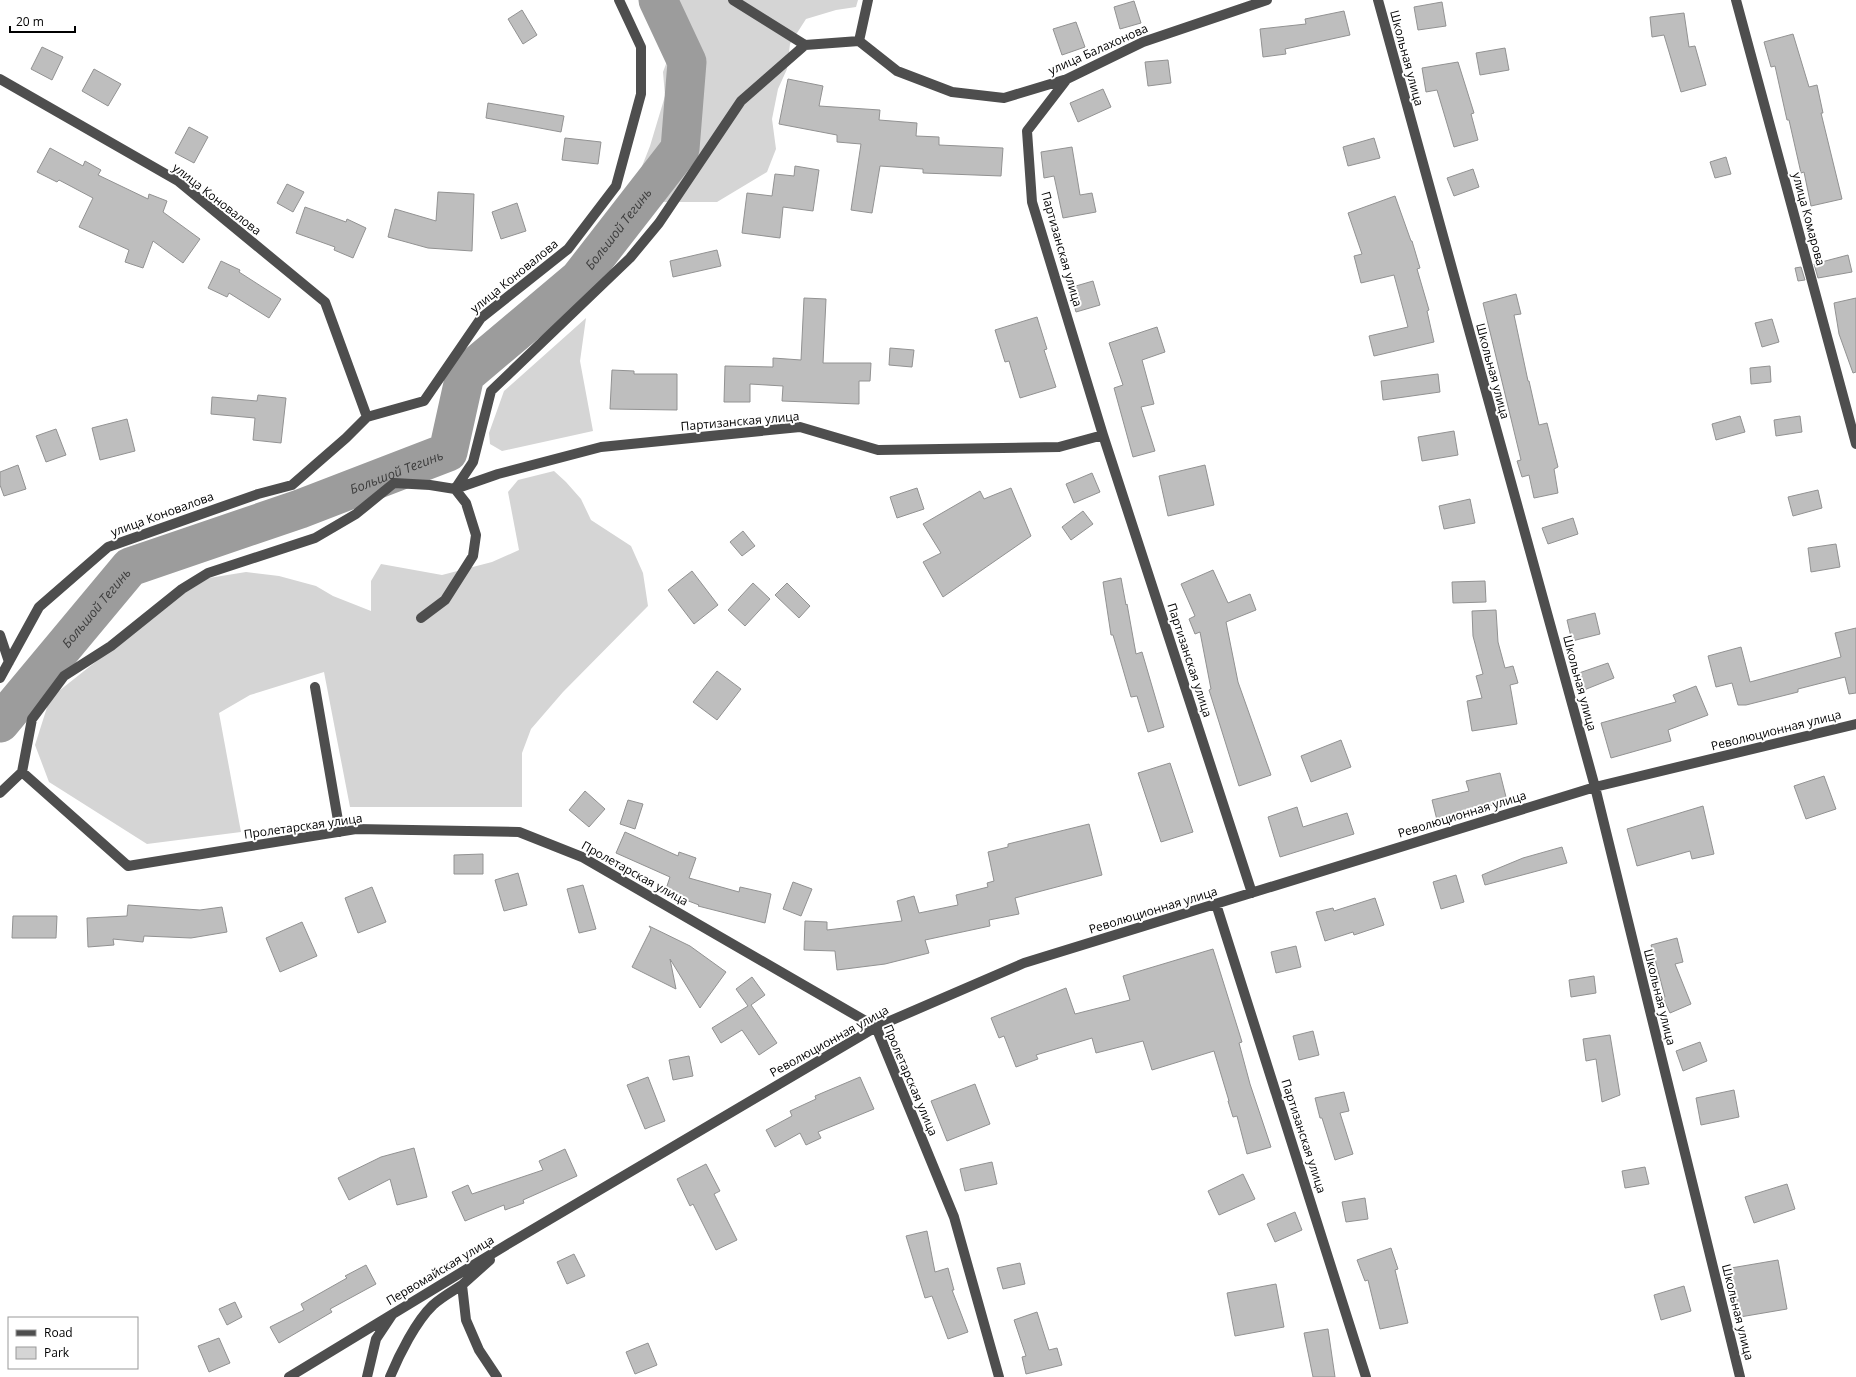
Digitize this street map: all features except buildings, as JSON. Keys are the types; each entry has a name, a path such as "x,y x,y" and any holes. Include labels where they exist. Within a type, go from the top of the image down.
{"street":[{"name":"улица Коновалова","path":"0,678 39,607 108,547 258,494 292,485 346,438 367,416 424,401 481,318 568,249 616,186 641,94 641,47 618,0"},
{"path":"733,0 805,44 859,41 868,0"},
{"name":"улица Балахонова","path":"859,41 897,71 952,92 1004,98 1067,79 1143,42 1268,0"},
{"name":"Школьная улица","path":"1378,0 1595,787 1740,1377"},
{"name":"улица Комарова","path":"1736,0 1856,444"},
{"path":"455,488 473,462 491,391 630,258 659,223 741,101 805,44"},
{"name":"улица Коновалова","path":"0,79 178,181 325,302 367,416"},
{"name":"Партизанская улица","path":"1067,79 1027,131 1032,202 1103,435 1252,893"},
{"name":"Партизанская улица","path":"455,488 498,474 601,447 800,426 878,450 1059,447 1103,435"},
{"path":"0,793 22,772 32,719 64,676 111,646 182,589 208,573 315,538 356,514 394,483 455,488 466,503 476,535 473,556 445,600 421,618"},
{"path":"0,635 9,662"},
{"path":"315,687 340,832"},
{"name":"Революционная улица","path":"508,1244 876,1027 1024,963 1595,787 1856,724"},
{"name":"Пролетарская улица","path":"22,772 128,866 356,829 519,832 582,857 876,1027 954,1217 999,1377"},
{"name":"Партизанская улица","path":"1216,904 1366,1377"},
{"name":"Первомайская улица","path":"497,1377 479,1350 466,1320 462,1285 508,1244"},
{"name":"Первомайская улица","path":"289,1377 508,1244"},
{"path":"390,1377 398,1358 414,1331 433,1305 462,1285"},
{"path":"367,1377 376,1339 393,1313"}],"green space":[{"path":"647,0 858,0 856,7 836,10 806,19 790,44 787,69 778,89 772,119 776,149 767,172 717,202 654,202 633,189 650,146 665,96 663,72 669,56"},
{"path":"586,318 580,361 593,431 502,451 490,444 489,433 504,391"},
{"path":"554,471 581,499 591,520 631,546 643,573 648,606 563,692 531,729 522,753 522,807 350,807 324,672 250,695 219,713 241,832 147,844 49,782 35,745 50,698 175,599 209,578 246,572 279,576 316,586 333,596 371,611 371,581 381,564 442,575 492,562 519,550 508,492 518,480"}],"waterway":[{"name":"Большой Тегинь","path":"0,723 130,567 300,509 448,452 465,375 579,279 680,149 687,62 658,0"}]}
